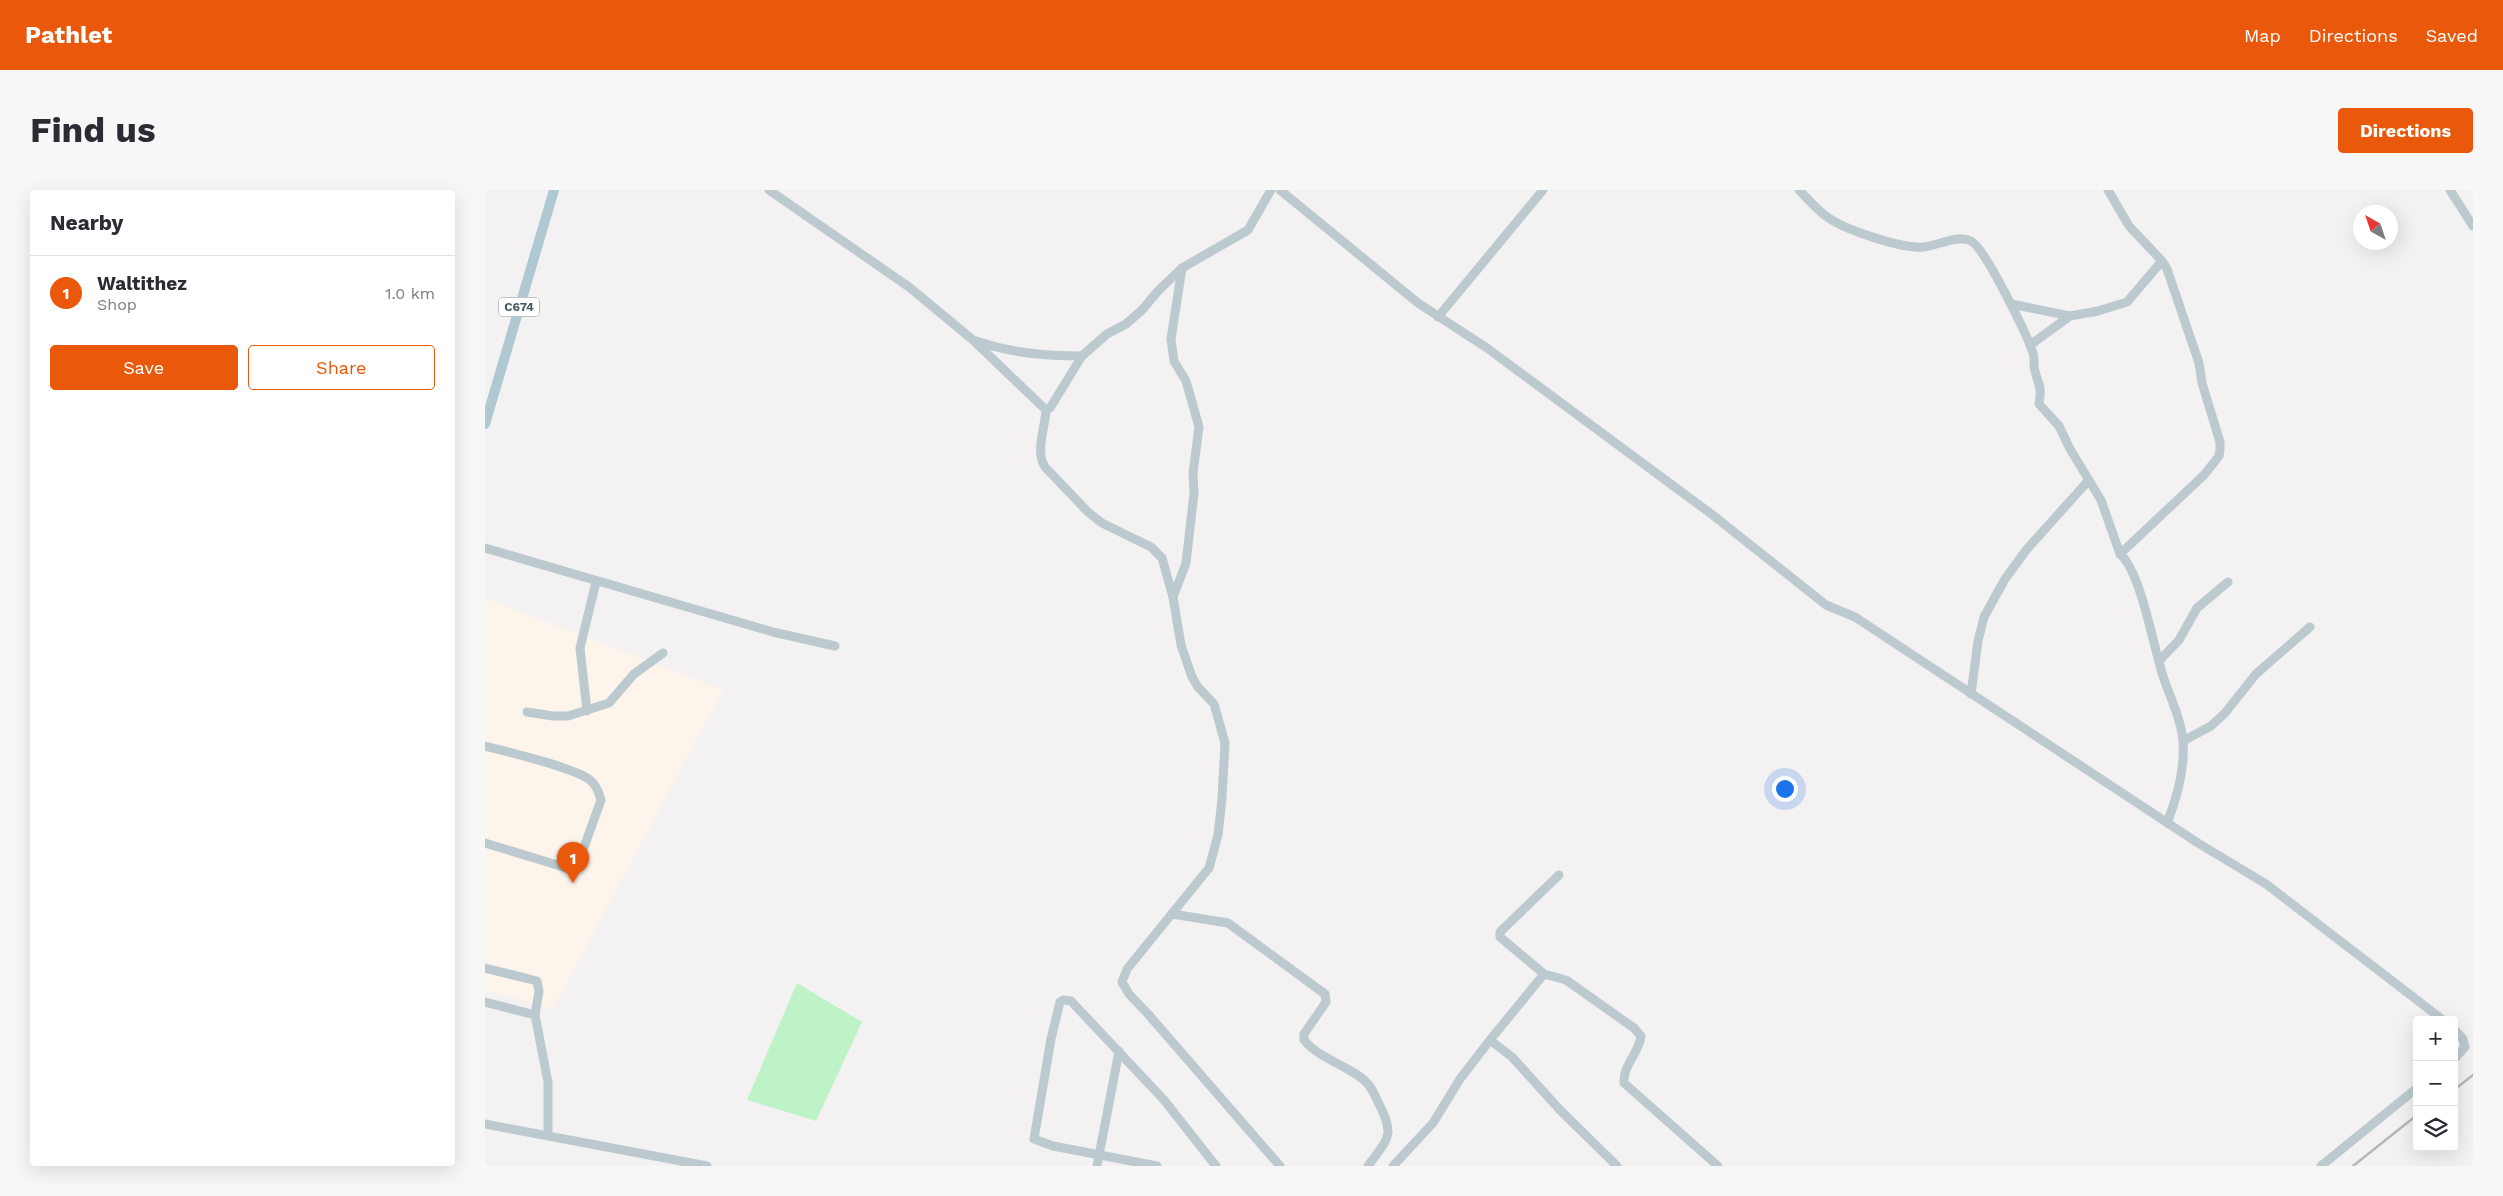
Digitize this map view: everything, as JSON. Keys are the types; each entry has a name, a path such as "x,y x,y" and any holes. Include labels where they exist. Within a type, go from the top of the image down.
{"main road":[{"name":"C674","path":"486,420 553,190"}],"street":[{"path":"769,190 909,287 973,340 1047,410"},
{"path":"1271,190 1248,230 1182,268 1137,315 1126,324 1107,334 1082,356 1047,410 1039,453 1040,461 1088,512 1102,523 1151,547 1162,558 1173,598 1181,645 1192,677 1198,687 1214,704 1225,743 1215,850 1204,876 1127,969 1122,982 1129,994 1280,1166"},
{"path":"1280,190 1418,303 1487,348 1714,516 1826,605 1855,617 2167,823 2266,884 2438,1016"},
{"path":"1438,317 1543,190"},
{"path":"1799,190 1827,217 1845,228 1921,248 1956,240 1970,240 1984,256 2011,304 2030,344 2034,355 2035,372 2041,389 2039,404 2059,426 2101,500 2119,554 2124,558 2136,585 2179,720 2183,741 2182,764 2177,794 2167,823"},
{"path":"2108,190 2129,226 2162,261 2177,297 2199,363 2202,383 2220,442 2219,456 2204,475 2119,554"},
{"path":"2450,190 2469,211 2473,226"},
{"path":"2011,304 2070,316 2098,312 2127,302 2162,261"},
{"path":"1173,598 1186,562 1194,493 1193,473 1199,427 1186,382 1174,361 1171,339 1182,268"},
{"path":"2030,344 2070,316"},
{"path":"973,340 1020,353 1082,356"},
{"path":"1971,694 1978,641 1984,617 2005,579 2027,548 2089,480"},
{"path":"485,548 596,582 773,632 835,646"},
{"path":"587,712 580,648 596,582"},
{"path":"2159,661 2179,640 2197,608 2228,582"},
{"path":"2183,741 2211,726 2225,713 2256,674 2309,627"},
{"path":"527,712 553,716 587,712 609,703 634,674 663,653"},
{"path":"485,746 558,767 589,779 598,789 601,800 578,864 573,866 567,868 485,843"},
{"path":"1559,875 1499,935 1501,940 1544,974 1566,980 1634,1028 1641,1036 1640,1048 1624,1072 1625,1082 1718,1166"},
{"path":"1172,914 1228,923 1325,994 1326,1002 1303,1034 1304,1040 1317,1052 1367,1082 1386,1118 1389,1135 1368,1166"},
{"path":"485,968 537,981 539,991 535,1015 548,1082 548,1136"},
{"path":"1393,1166 1433,1124 1460,1080 1544,974"},
{"path":"1157,1166 1053,1146 1033,1139 1051,1039 1061,1001 1071,1001 1119,1051 1164,1100 1216,1166"},
{"path":"485,1002 535,1015"},
{"path":"2458,1033 2463,1039 2465,1048 2458,1055"},
{"path":"1490,1040 1511,1057 1559,1110 1617,1166"},
{"path":"1097,1166 1119,1051"},
{"path":"2321,1166 2413,1091"},
{"path":"485,1124 707,1166"}],"shaded area":[{"path":"485,598 723,690 553,1009 485,990"}],"green space":[{"path":"797,983 862,1022 816,1121 747,1100"}],"railway":[{"path":"2458,1087 2473,1075"},
{"path":"2353,1166 2413,1118"}],"place":[{"name":"Waltithez","path":"573,883"}]}
